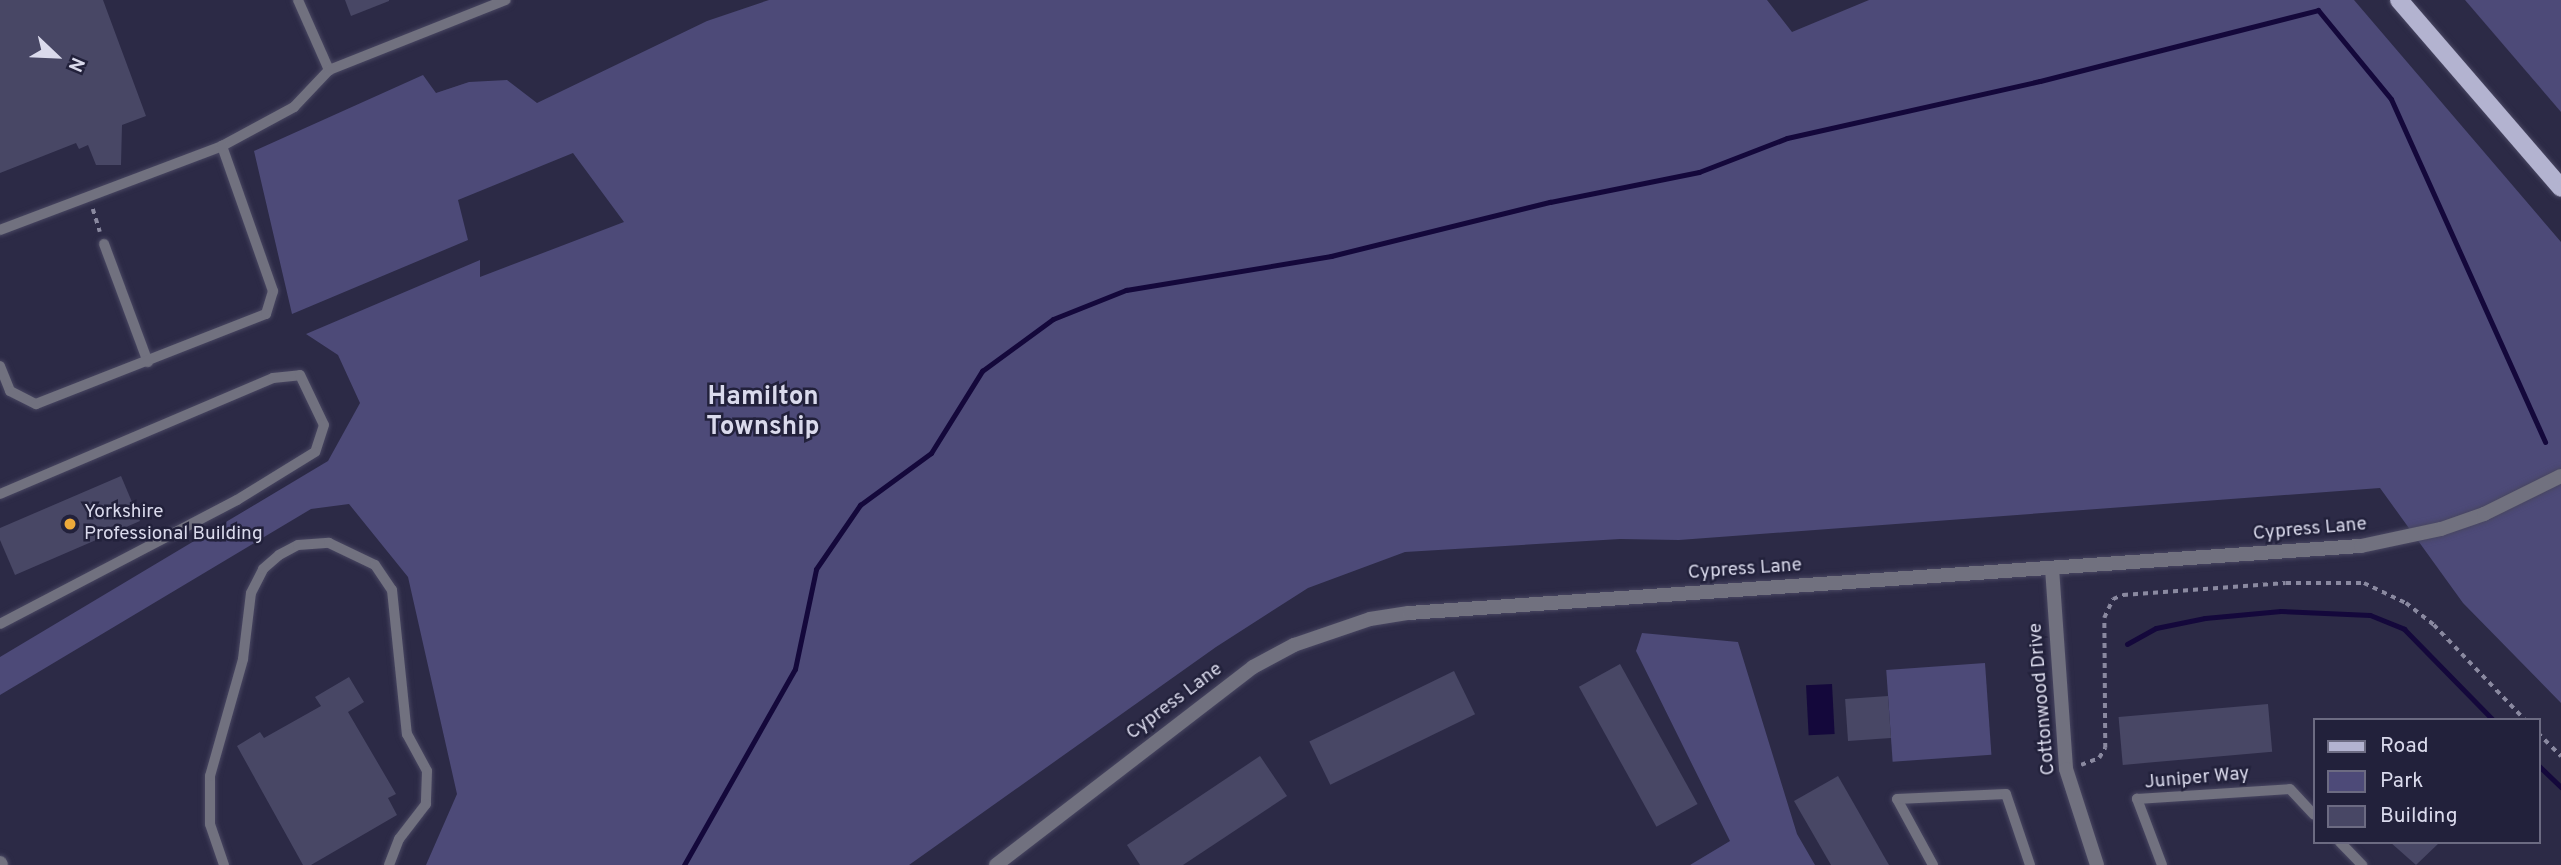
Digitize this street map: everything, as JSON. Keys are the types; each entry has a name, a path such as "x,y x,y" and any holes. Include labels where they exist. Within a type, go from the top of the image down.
{"main road":[{"path":"2399,0 2561,188"}],"street":[{"name":"Cypress Lane","path":"996,865 1253,667 1294,645 1370,619 1409,612 2306,551 2397,540 2484,514 2561,476"},
{"name":"Cottonwood Drive","path":"2052,568 2066,769 2076,812 2097,865"}],"lane":[{"path":"298,0 329,71"},
{"path":"0,230 222,146 294,107 329,71 506,0"},
{"path":"0,366 10,391 36,404 256,321 271,308 273,291 222,146"},
{"path":"104,244 148,362"},
{"path":"0,494 273,378 300,375 324,425 316,452 237,500 1,620"},
{"path":"224,865 209,816 209,776 243,659 251,593 263,569 279,555 298,545 329,543 375,565 392,590 407,734 427,771 426,804 399,839 389,865"},
{"name":"Juniper Way","path":"2162,865 2137,799 2290,789 2312,813"},
{"path":"1933,865 1897,799 2006,794 2030,865"},
{"path":"2342,844 2362,865"}],"path":[{"path":"88,197 104,244"},
{"path":"2066,769 2099,758 2105,748 2104,618 2113,599 2123,595 2286,583 2364,583 2406,603 2434,625 2523,718"},
{"path":"2540,735 2561,756"}],"green space":[{"path":"769,0 1767,0 1792,32 1869,0 2354,0 2561,242 2561,703 2463,603 2380,488 1679,540 1620,539 1405,552 1308,588 1216,647 909,865 426,865 457,794 408,577 349,504 311,509 0,695 0,657 328,461 360,403 338,355 306,334 480,260 480,277 624,222 573,153 458,200 468,240 292,314 254,151 423,75 436,93 469,82 507,80 537,103 707,21"},
{"path":"2465,0 2561,0 2561,112"},
{"path":"1642,633 1738,642 1797,834 1815,865 1690,865 1730,841 1636,651"},
{"path":"1985,663 1991,755 1893,762 1886,670"}],"shaded area":[{"path":"1832,684 1835,734 1809,735 1806,685"}],"building":[{"path":"0,0 103,0 146,116 122,125 121,165 96,165 88,145 79,149 76,143 0,173"},
{"path":"345,0 389,0 389,1 351,16"},
{"name":"Yorkshire Professional Building","path":"121,476 140,521 15,575 0,540 0,528"},
{"path":"1620,664 1698,804 1656,827 1579,687"},
{"path":"1454,671 1475,714 1330,785 1309,742"},
{"path":"349,677 364,702 348,712 396,794 388,798 397,815 311,865 303,865 237,746 260,732 264,738 321,706 315,697"},
{"path":"1888,696 1891,738 1848,741 1845,699"},
{"path":"2268,704 2272,752 2123,765 2119,717"},
{"path":"1260,756 1287,796 1183,865 1140,865 1127,845"},
{"path":"1838,776 1889,865 1831,865 1794,801"},
{"path":"2392,844 2438,844 2416,865"}],"waterway":[{"path":"684,865 795,669 816,569 860,505 931,453 982,371 1053,319 1126,290 1331,256 1550,202 1699,172 1787,138 2040,81 2318,10 2391,99 2545,442"},
{"path":"2127,644 2156,628 2205,618 2281,611 2370,615 2404,629 2491,718"},
{"path":"2540,767 2561,787"}],"place":[{"name":"Yorkshire Professional Building","path":"70,524"}],"district":[{"name":"Hamilton Township","path":"763,413"}]}
